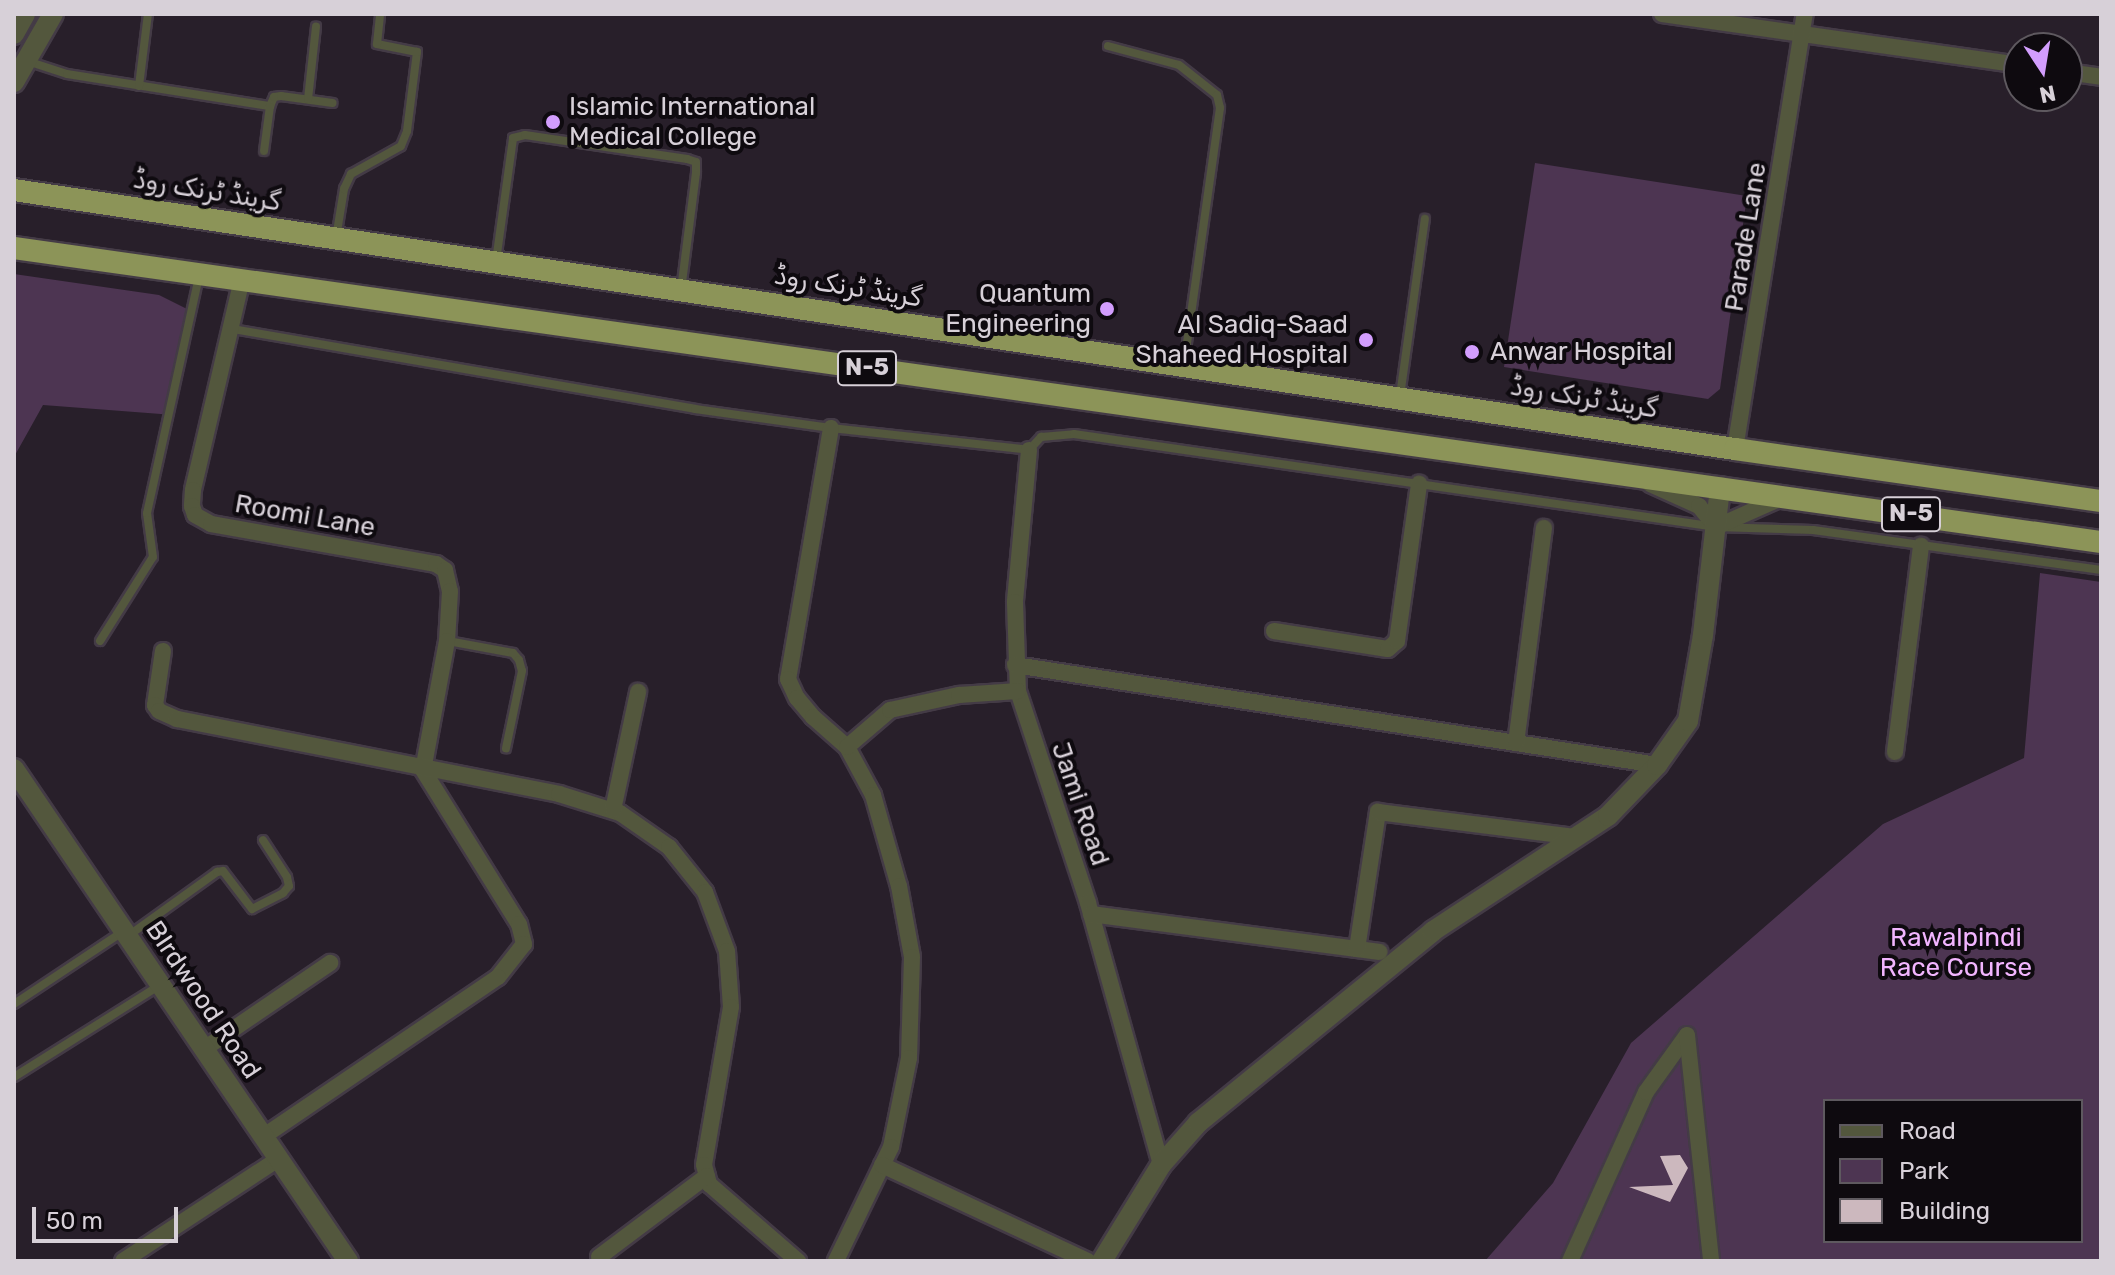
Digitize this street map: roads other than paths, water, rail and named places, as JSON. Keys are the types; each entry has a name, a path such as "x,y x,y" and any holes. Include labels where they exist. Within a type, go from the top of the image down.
{"highway":[{"name":"گرینڈ ٹرنک روڈ","path":"15,186 336,240 2101,501"},
{"name":"N-5","path":"14,248 200,271 2101,542"}],"street":[{"path":"14,34 25,14"},
{"path":"14,82 53,14"},
{"path":"1662,14 2003,63"},
{"name":"Parade Lane","path":"1735,449 1805,14"},
{"name":"Roomi Lane","path":"242,279 233,329 193,490 195,515 211,524 436,564 445,570 449,579 447,641 423,770"},
{"path":"831,428 788,679 797,698 813,717 847,747 873,795 899,886 912,957 909,1058 891,1147 836,1261"},
{"name":"Jami Road","path":"1029,450 1015,602 1018,691 1091,914 1161,1165"},
{"path":"1636,478 1699,506 1716,527"},
{"path":"1274,631 1388,649 1397,641 1419,484"},
{"path":"1102,1261 1161,1165 1198,1123 1433,931 1608,816 1657,765 1688,721 1720,487"},
{"path":"1716,527 1786,496"},
{"path":"1516,743 1544,528"},
{"path":"1895,752 1921,546"},
{"path":"163,651 155,705 159,711 177,719 423,770 559,794 613,810 669,847 705,892 727,951 731,1007 704,1165 709,1184 798,1261"},
{"path":"1015,665 1657,765"},
{"path":"847,747 890,710 959,695 1018,691"},
{"path":"613,810 638,692"},
{"name":"BIrdwood Road","path":"14,769 348,1261"},
{"path":"263,1137 498,977 524,944 519,924 423,770"},
{"path":"1357,949 1378,812 1576,837"},
{"path":"1091,914 1380,952"},
{"path":"204,1049 330,963"},
{"path":"1570,1261 1646,1092 1687,1035 1711,1261"},
{"path":"123,1261 278,1159"},
{"path":"882,1165 1088,1261"},
{"path":"599,1257 707,1176"}],"lane":[{"path":"139,86 148,14"},
{"path":"336,240 344,189 351,174 401,146 407,131 417,52 377,44 380,14"},
{"path":"308,99 316,26"},
{"path":"1108,46 1179,65 1217,95 1220,108 1184,366"},
{"path":"26,61 67,74 270,106"},
{"path":"264,151 274,97 333,103"},
{"path":"496,263 513,138 525,135 687,159 696,162 696,173 681,291"},
{"path":"1400,399 1425,219"},
{"path":"100,641 153,557 147,513 200,271"},
{"path":"233,329 695,409 831,428 1029,450 1041,437 1074,434 1716,527 1813,530 2101,570"},
{"path":"447,641 513,653 519,660 522,671 506,748"},
{"path":"14,1004 217,872 223,871 252,909 283,893 289,886 287,877 263,840"},
{"path":"14,1077 161,985"}],"place":[{"name":"Islamic International Medical College","path":"553,122"},
{"name":"Quantum Engineering","path":"1107,309"},
{"name":"Al Sadiq-Saad Shaheed Hospital","path":"1366,340"},
{"name":"Anwar Hospital","path":"1472,352"}],"park label":[{"name":"Rawalpindi Race Course","path":"1956,953"}]}
